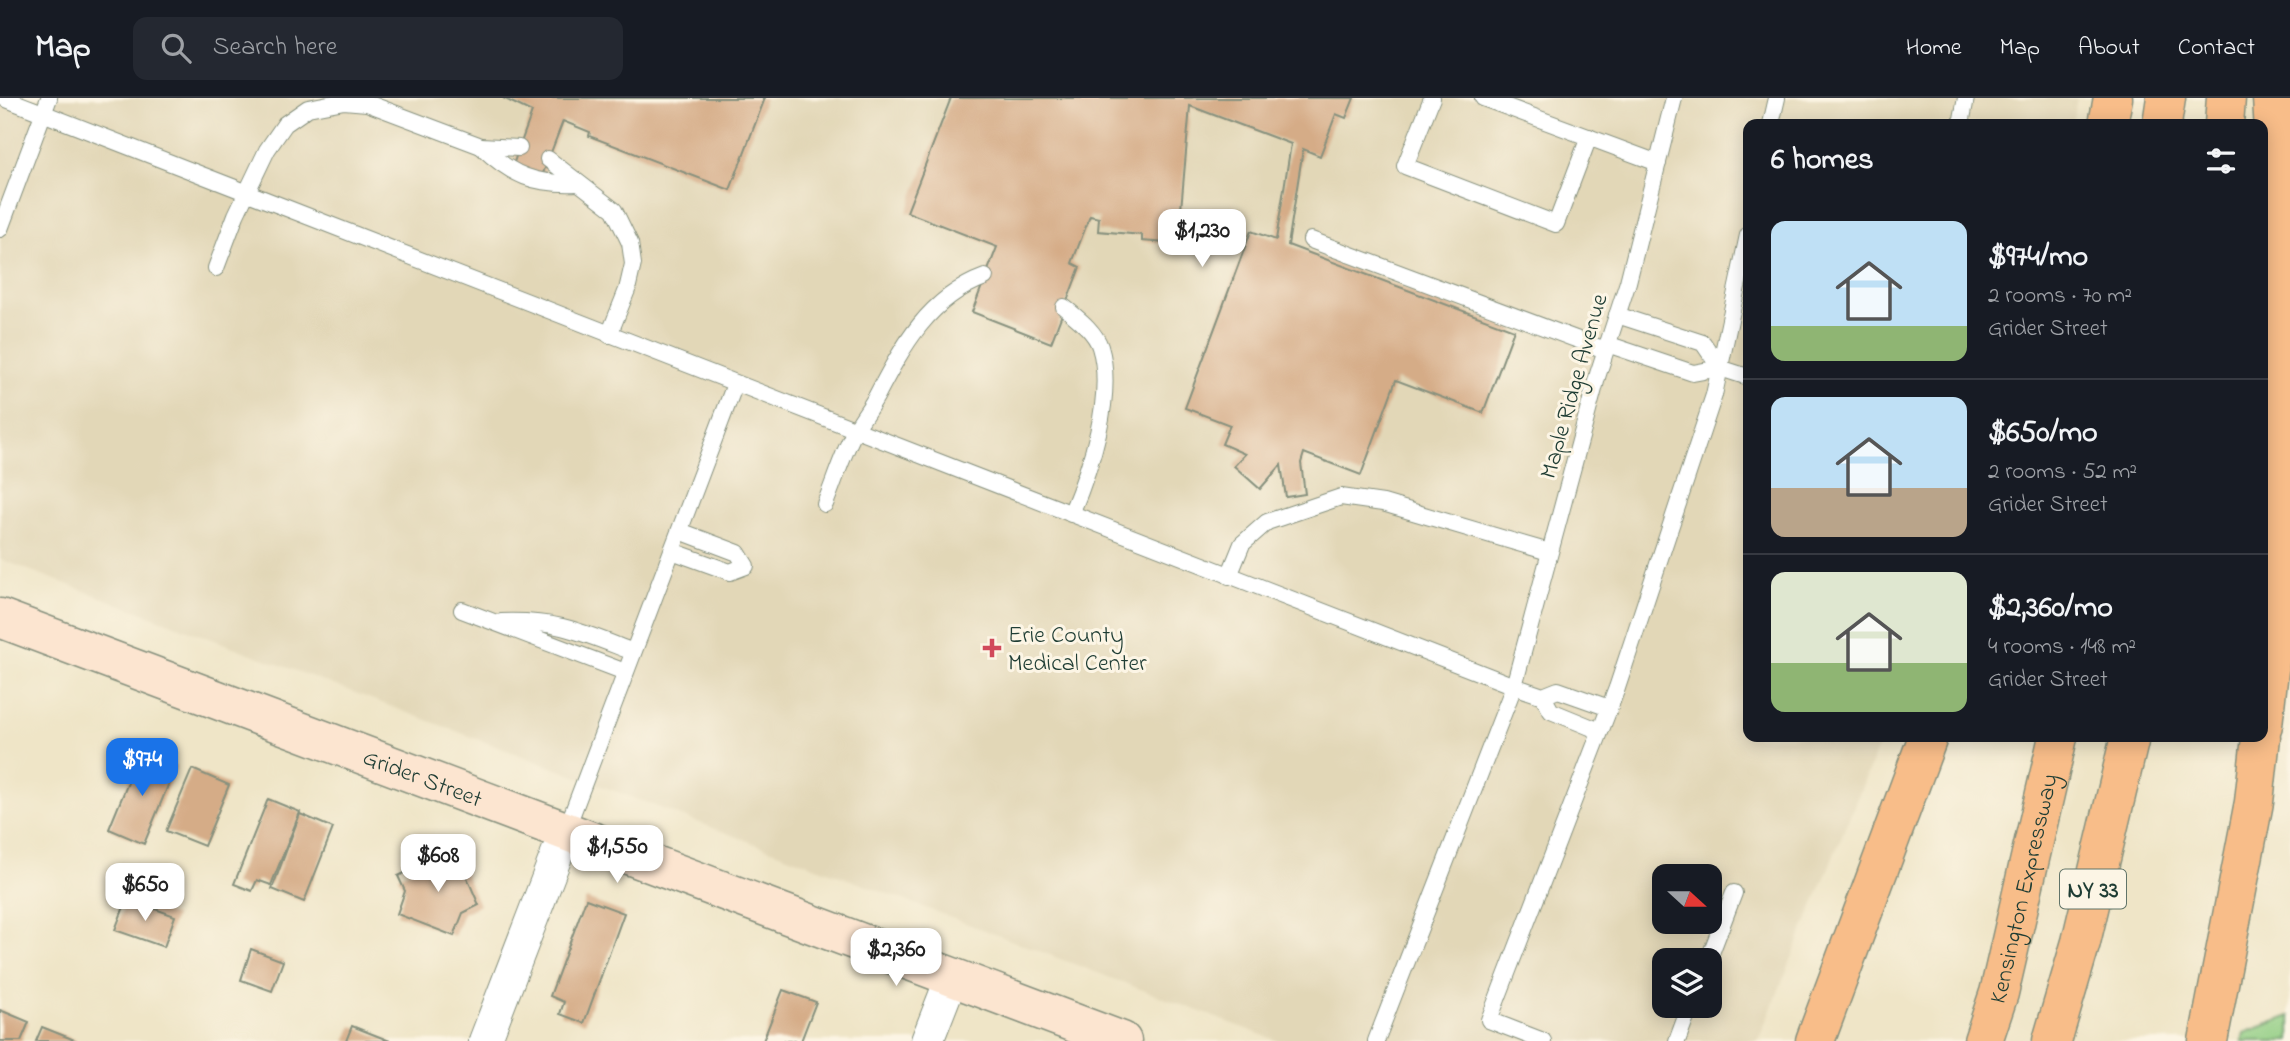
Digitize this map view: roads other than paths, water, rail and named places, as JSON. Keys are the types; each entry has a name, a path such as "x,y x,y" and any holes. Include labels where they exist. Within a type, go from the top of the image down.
{"highway":[{"path":"2109,119 2113,98"},
{"path":"2163,119 2166,98"},
{"path":"2224,119 2226,98"},
{"path":"2268,679 2278,588 2279,216 2272,98"},
{"path":"1815,1041 1926,742"},
{"name":"Kensington Expressway","path":"1983,1041 1999,993 2057,742"},
{"name":"NY 33","path":"2052,1041 2081,942 2129,742"},
{"path":"2208,1041 2254,802 2260,742"}],"street":[{"name":"Grider Street","path":"0,618 1122,1041"},
{"path":"485,1041 565,833"},
{"path":"927,1041 952,977"}],"lane":[{"path":"4,98 43,116 1514,686 1543,696 1558,690 1609,708"},
{"path":"0,229 8,193 49,98"},
{"path":"1432,98 1405,166 1556,224 1589,137"},
{"path":"1483,98 1658,163"},
{"name":"Maple Ridge Avenue","path":"1376,1041 1514,686 1674,98"},
{"path":"1772,119 1777,98"},
{"path":"1962,119 1966,98"},
{"path":"216,268 236,215 268,150 285,124 307,108 331,102 367,103 481,146 519,148"},
{"path":"481,146 504,169 547,185 578,183"},
{"path":"548,159 578,183 596,193 614,210 630,243 633,264 627,290 608,335"},
{"path":"1311,240 1606,347 1693,373 1720,368 1743,375"},
{"path":"1543,1041 1489,1020 1609,708 1714,395 1743,259"},
{"path":"825,504 855,430 922,319 965,285 985,277"},
{"path":"1064,307 1083,322 1100,344 1103,362 1100,421 1085,478 1071,514"},
{"path":"1617,315 1703,343 1720,368"},
{"path":"565,833 735,384"},
{"path":"1229,576 1242,544 1267,522 1341,497 1383,503 1549,552"},
{"path":"672,551 730,572 746,566 738,553 680,531"},
{"path":"461,610 625,673"},
{"path":"496,623 537,621 559,624 633,652"},
{"path":"1543,696 1551,711 1600,731"},
{"path":"1713,948 1734,893"},
{"path":"1677,1041 1686,1018"}],"place":[{"name":"Erie County Medical Center","path":"992,648"}]}
